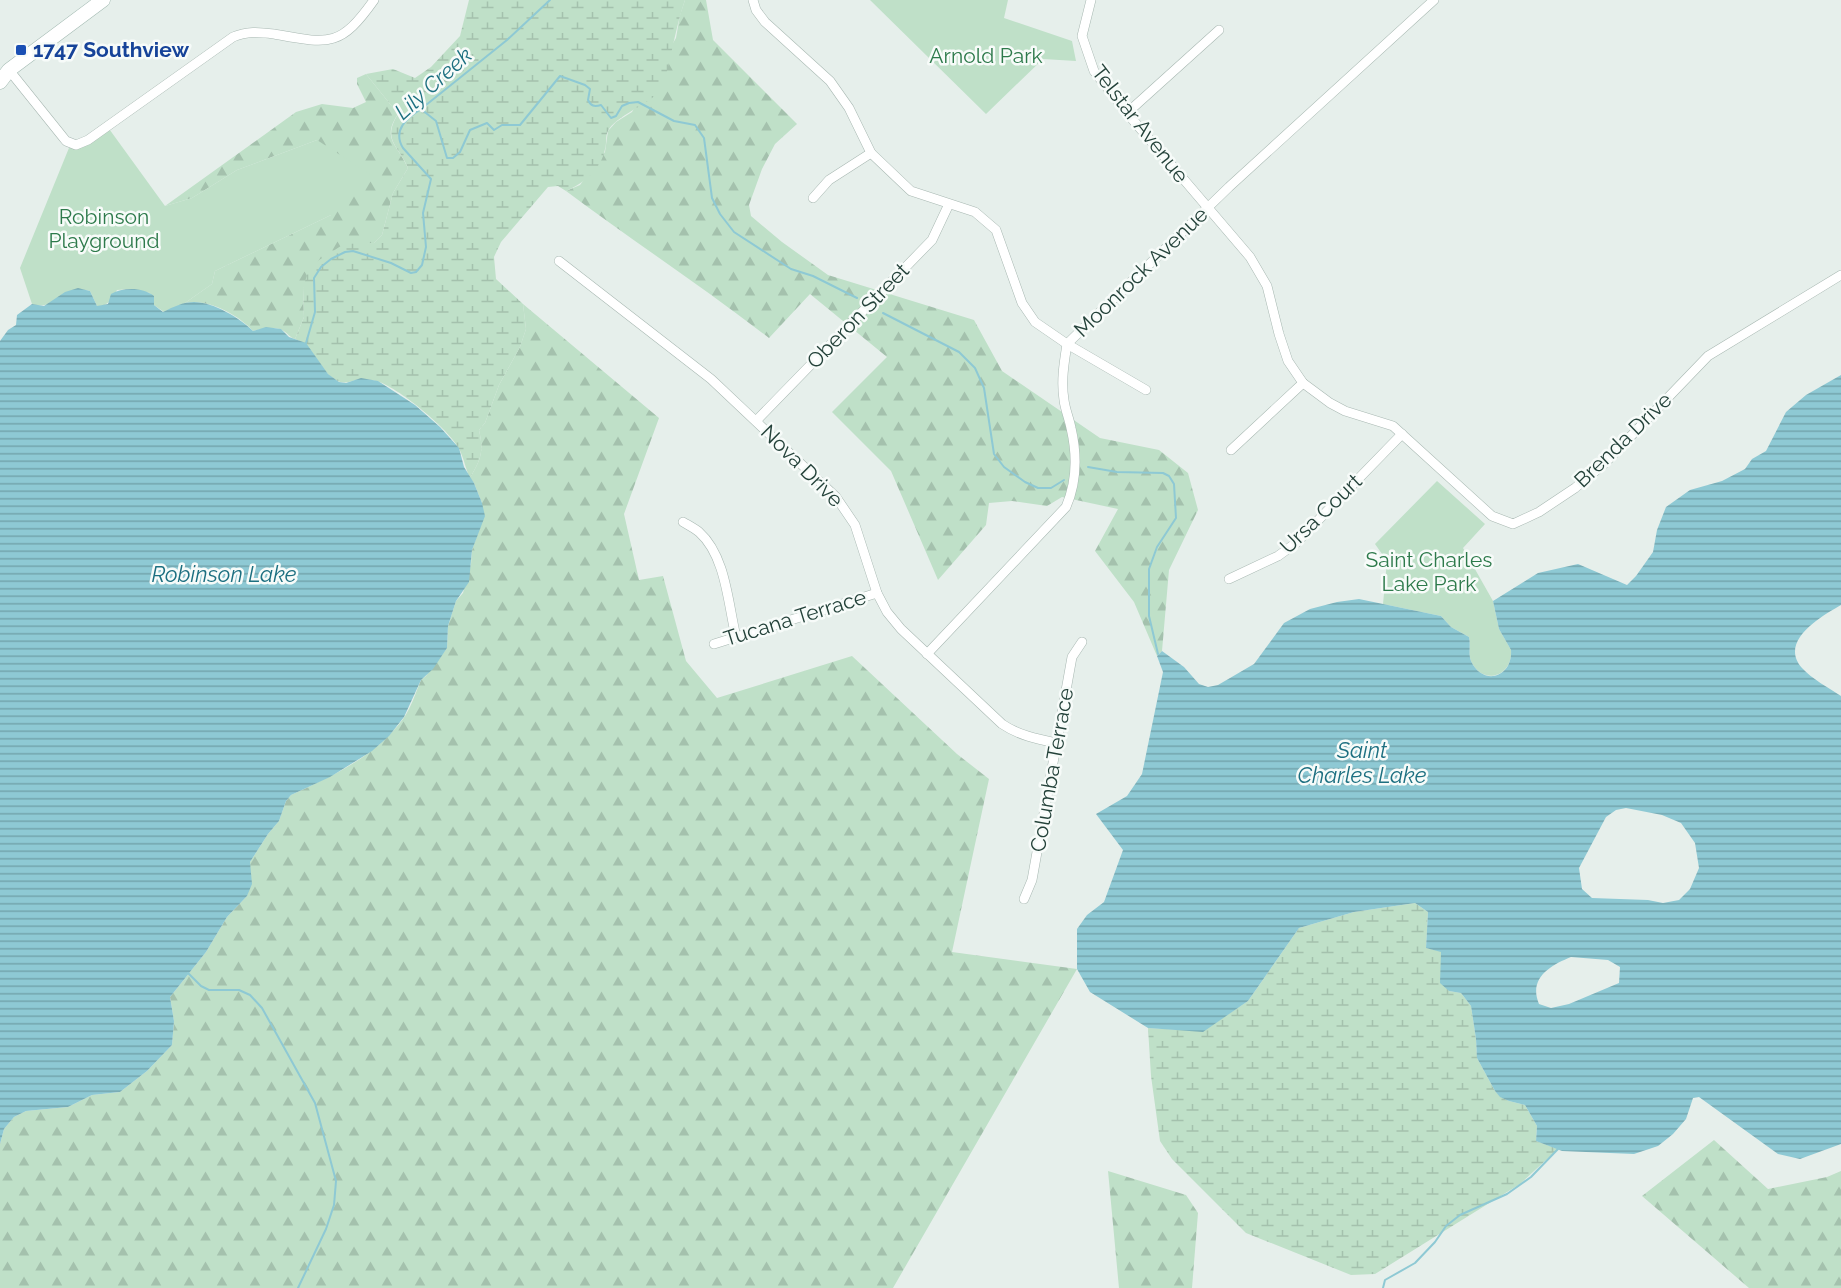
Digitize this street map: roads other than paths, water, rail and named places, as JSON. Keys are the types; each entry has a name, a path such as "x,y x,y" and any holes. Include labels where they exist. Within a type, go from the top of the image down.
{"street":[{"path":"0,82 5,71 104,0"},
{"path":"5,71 66,141 76,145 88,140 233,37 250,32 314,41 332,40 353,28 374,0"},
{"path":"753,0 756,10 765,22 836,88 849,108 871,153 911,190 975,212 996,230 1022,303 1035,322 1067,344 1146,390"},
{"name":"Telstar Avenue","path":"1091,0 1082,36 1094,71 1208,208"},
{"name":"Moonrock Avenue","path":"927,654 1066,507 1072,491 1076,458 1064,401 1062,375 1067,344 1208,208 1434,0"},
{"path":"1127,113 1218,30"},
{"path":"813,198 829,180 871,153"},
{"name":"Oberon Street","path":"756,421 932,240 949,204"},
{"name":"Brenda Drive","path":"1208,208 1251,257 1267,286 1288,361 1303,382 1329,403 1345,411 1393,426 1492,516 1513,524 1539,512 1575,488 1605,463 1708,356 1841,275"},
{"name":"Nova Drive","path":"559,261 711,379 823,484 846,511 858,534 877,593 893,620 927,654 1010,730 1030,738 1056,743"},
{"path":"1231,450 1303,382"},
{"name":"Ursa Court","path":"1229,579 1278,556 1296,543 1402,434"},
{"path":"683,522 699,533 711,547 719,563 736,637"},
{"name":"Tucana Terrace","path":"714,644 877,593"},
{"name":"Columba Terrace","path":"1024,899 1032,880 1072,657 1082,642"}],"water":[{"name":"Robinson Lake","path":"78,288 90,291 97,306 108,304 111,294 133,289 154,296 154,305 163,312 190,302 209,305 234,316 253,331 266,327 281,329 289,337 306,343 328,374 339,382 346,383 361,378 378,381 415,405 459,448 464,467 474,483 485,516 472,550 469,582 456,601 448,626 447,648 433,669 421,680 404,717 389,736 372,751 330,777 291,795 286,801 279,821 250,862 252,884 247,896 227,917 206,952 170,997 174,1021 172,1045 147,1071 120,1092 92,1095 68,1107 26,1111 14,1117 4,1129 0,1144 0,341 8,330 16,325 17,315 32,304 44,306 65,292"},
{"name":"Saint Charles Lake","path":"1841,375 1841,605 1805,630 1795,648 1796,658 1802,668 1841,696 1841,1144 1800,1159 1778,1154 1699,1097 1693,1098 1686,1119 1673,1134 1658,1146 1634,1154 1562,1151 1536,1141 1537,1126 1525,1105 1500,1097 1477,1058 1471,1006 1461,993 1449,991 1440,983 1441,952 1426,948 1428,912 1415,903 1354,912 1299,928 1248,1001 1203,1032 1148,1028 1090,992 1077,969 1077,929 1087,915 1104,902 1123,850 1096,814 1127,796 1142,774 1163,672 1157,656 1162,651 1184,667 1199,684 1208,687 1218,685 1254,664 1284,623 1310,609 1359,599 1441,616 1451,627 1469,637 1470,658 1476,669 1489,676 1496,675 1507,667 1511,650 1499,629 1493,601 1538,573 1578,564 1627,585 1653,552 1657,530 1666,507 1690,490 1722,481 1745,469 1752,459 1766,451 1786,412 1806,395","holes":["1626,808 1662,815 1681,823 1695,843 1699,868 1690,889 1679,900 1663,903 1648,900 1592,898 1582,889 1579,868 1606,817 1616,810","1571,957 1608,960 1620,967 1619,983 1569,1004 1551,1008 1539,1004 1536,995 1537,987 1543,974 1556,964"]}],"waterway":[{"name":"Lily Creek","path":"306,343 315,312 314,278 321,267 331,259 353,251 391,263 411,273 416,272 422,265 426,247 423,213 431,179 403,148 400,142 400,130 411,116 507,40 550,0"},
{"path":"421,109 436,121 447,158 453,158 460,152 470,130 487,123 494,130 502,125 520,125 560,76 590,89 589,102 593,106 601,105 611,118 616,116 622,106 638,102 674,121 695,125 704,138 712,198 720,214 734,232 791,269 813,276 857,298"},
{"path":"883,313 959,352 975,368 984,388 994,454 1004,467 1038,488 1051,488 1064,480"},
{"path":"1088,467 1117,472 1163,473 1169,476 1174,484 1176,518 1157,547 1149,569 1149,616 1158,654"},
{"path":"188,973 201,986 209,990 239,990 250,995 262,1008 315,1103 336,1181 334,1205 326,1229 298,1288"},
{"path":"1383,1288 1385,1280 1415,1263 1435,1242 1446,1226 1460,1215 1507,1194 1531,1177 1558,1149"}],"place":[{"name":"1747 Southview","path":"21,50"}],"park label":[{"name":"Arnold Park","path":"986,56"},
{"name":"Robinson Playground","path":"104,229"},
{"name":"Saint Charles Lake Park","path":"1429,572"}]}
